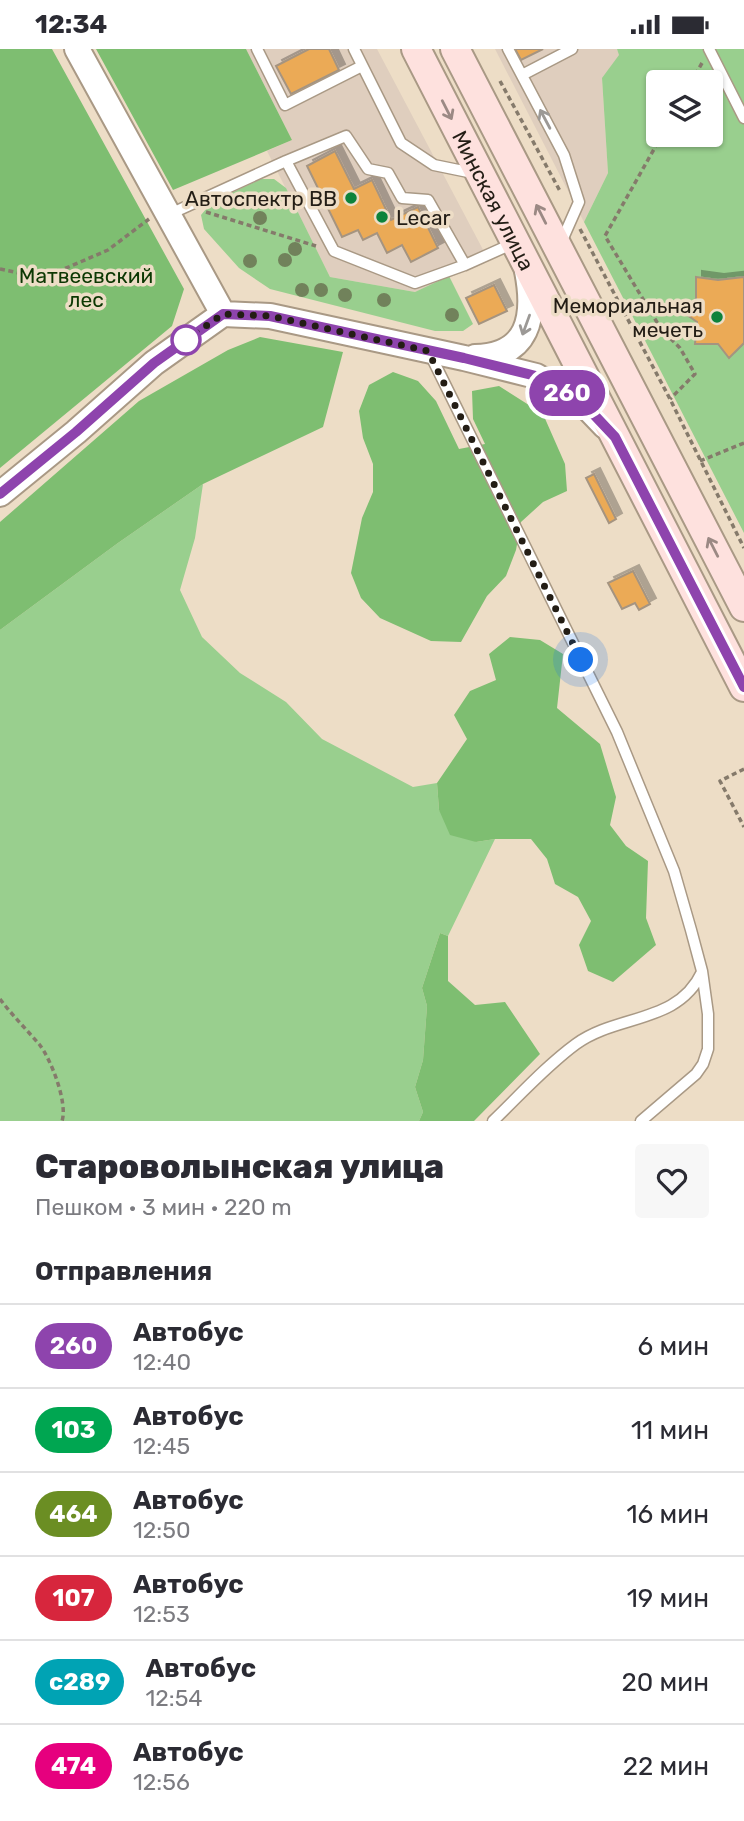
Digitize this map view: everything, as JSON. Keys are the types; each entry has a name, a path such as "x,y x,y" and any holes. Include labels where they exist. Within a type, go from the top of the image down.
{"main road":[{"name":"Минская улица","path":"416,49 744,687"},
{"name":"Минская улица","path":"455,49 744,607"}],"street":[{"path":"77,49 174,210 223,314"},
{"path":"464,358 491,357 509,349 518,342 528,326 531,308 529,284 519,250"},
{"path":"0,494 154,363 223,314 270,316 536,376 582,402 615,437"}],"lane":[{"path":"354,49 401,143 434,165 480,174"},
{"path":"508,49 564,155 579,202 559,249"},
{"path":"522,75 572,49"},
{"path":"709,49 744,118"},
{"path":"260,50 285,105 362,66"},
{"path":"174,210 346,137 368,169 388,173 402,198 428,200 465,265"},
{"path":"286,161 334,251 415,283 519,250"},
{"path":"428,351 617,732 674,871 702,971 708,1014 708,1049 703,1064 696,1074 641,1121"},
{"path":"493,1121 575,1045 612,1025 664,1011 685,997 702,971"}],"path":[{"path":"495,73 670,399 744,548"},
{"path":"655,147 605,236 661,329 680,348 695,374 670,399"},
{"path":"0,269 43,278 108,250 134,229 174,210 334,251"},
{"path":"700,461 744,443"},
{"path":"744,769 720,781 744,827"},
{"path":"0,999 24,1030 41,1046 61,1091 64,1116 62,1121"}],"shaded area":[{"path":"246,49 377,49 489,261 415,292 330,277 267,151 292,140"},
{"path":"495,49 617,49 620,55 602,79 608,173 584,222"}],"green space":[{"name":"Матвеевский лес","path":"0,49 52,49 184,289 172,326 0,468"},
{"path":"96,49 246,49 292,140 173,190"},
{"path":"617,49 744,49 744,533 584,222 608,173 602,78 619,55"},
{"path":"261,179 274,179 286,188 330,277 415,292 449,276 473,324 463,331 435,331 270,289 239,268 204,229 201,215 212,202"},
{"path":"260,337 343,352 323,427 203,484 0,630 0,522 139,401 228,350"},
{"path":"393,372 418,381 436,401 459,449 485,444 473,419 472,391 499,386 543,414 565,464 567,491 543,502 521,522 516,550 506,576 487,596 461,642 431,641 380,618 361,598 351,573 362,518 373,492 373,464 363,438 359,411 369,385"},
{"path":"203,484 195,538 180,590 202,637 240,673 286,702 322,739 413,787 437,783 439,810 476,842 495,839 448,936 440,933 422,988 427,1006 423,1060 415,1087 423,1112 419,1121 0,1121 0,630"},
{"path":"510,637 540,640 563,654 557,708 600,744 616,797 610,825 626,846 648,861 646,918 656,945 613,982 588,971 579,945 591,921 578,897 555,884 547,859 531,839 476,842 450,835 439,810 437,783 467,739 454,715 470,691 496,680 489,654"},
{"path":"440,933 448,936 448,981 475,1005 505,1002 540,1054 474,1121 419,1121 423,1112 415,1087 423,1060 427,1006 422,988"}],"building":[{"path":"309,49 329,49 339,70 291,94 276,66"},
{"path":"515,49 543,49 521,60"},
{"name":"Автоспектр ВВ","path":"335,151 354,189 372,180 391,220 418,207 438,248 411,262 402,245 387,253 377,233 363,240 358,230 342,237 307,166"},
{"name":"Мемориальная мечеть","path":"696,277 718,280 744,277 744,343 729,358 718,344 695,344 697,322 683,312 696,299"},
{"path":"494,285 507,311 479,324 466,298"},
{"path":"594,474 616,519 609,523 586,478"},
{"path":"633,571 650,604 639,610 635,603 622,609 608,583"}],"bus line":[{"name":"260","path":"0,494 154,363 223,314 270,316 536,376 582,402 615,437 744,687"}],"place":[{"name":"Автоспектр ВВ","path":"351,198"},
{"name":"Lecar","path":"382,217"},
{"name":"Мемориальная мечеть","path":"717,317"}],"route":[{"path":"186,340 223,314 270,316 428,351 581,660"}]}
